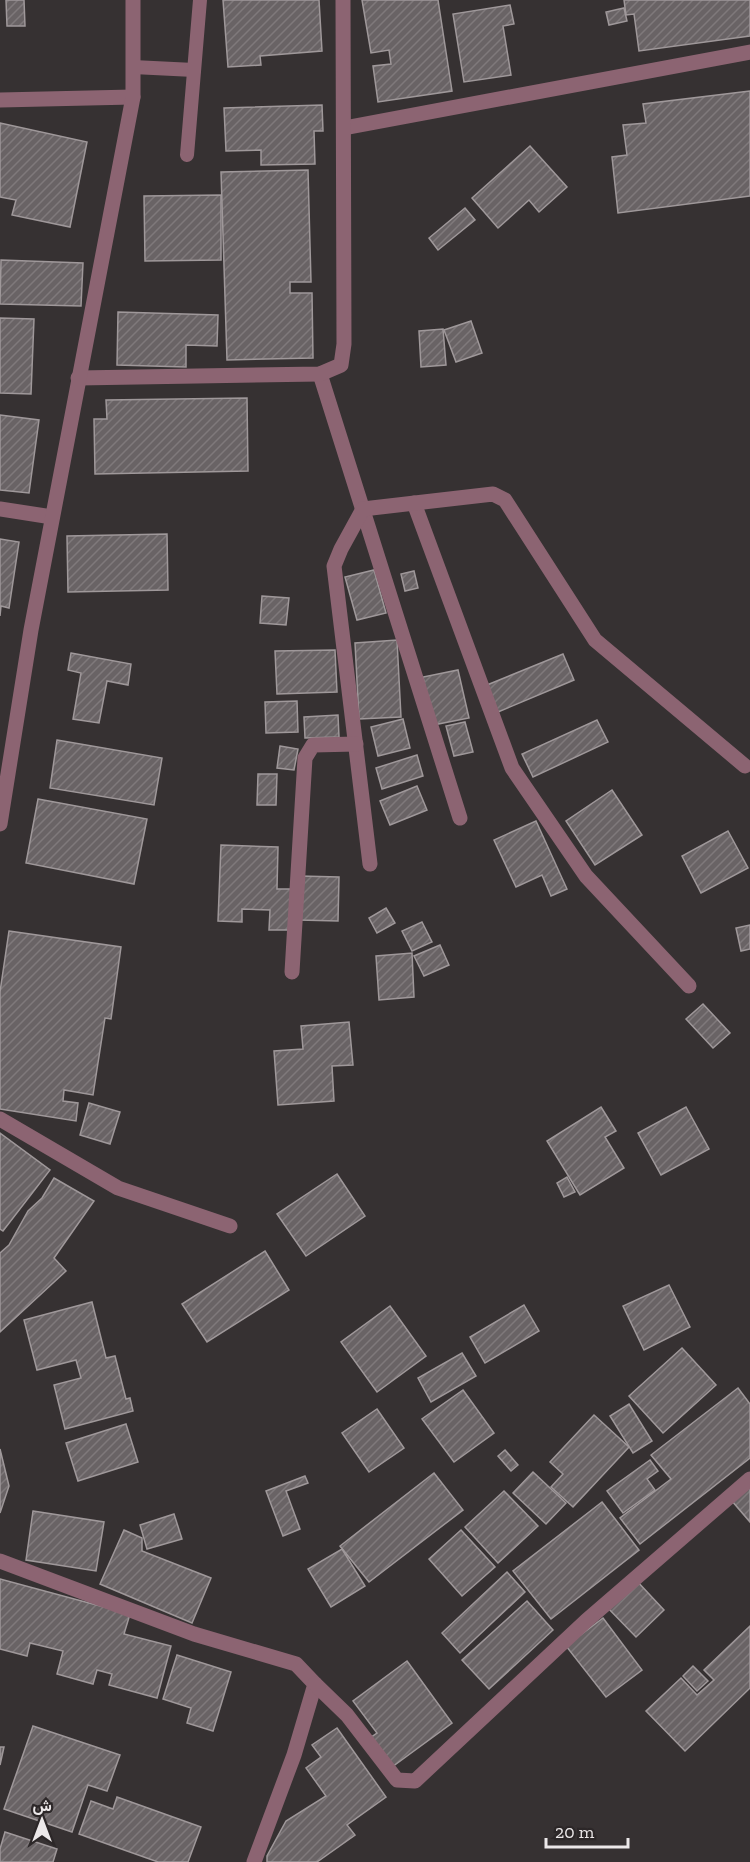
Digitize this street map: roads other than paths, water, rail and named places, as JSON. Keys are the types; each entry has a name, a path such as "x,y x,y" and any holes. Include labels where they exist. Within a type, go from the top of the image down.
{"street":[{"path":"0,824 52,517 133,97 133,0"},
{"path":"78,378 320,374 341,365 344,344 343,0"},
{"path":"344,128 750,52"},
{"path":"0,100 133,97"},
{"path":"320,374 460,818"},
{"path":"363,509 494,494 505,500 596,640 745,766"},
{"path":"414,503 512,768 586,876 689,986"},
{"path":"0,509 52,517"},
{"path":"363,509 334,566 370,864"},
{"path":"292,972 305,758 313,746 356,744"},
{"path":"0,1119 118,1188 230,1226"},
{"path":"0,1561 194,1634 296,1664 347,1715 397,1780 415,1781 586,1622 750,1479"},
{"path":"254,1862 294,1755 315,1684"}],"lane":[{"path":"187,154 200,0"},
{"path":"133,67 194,70"}]}
